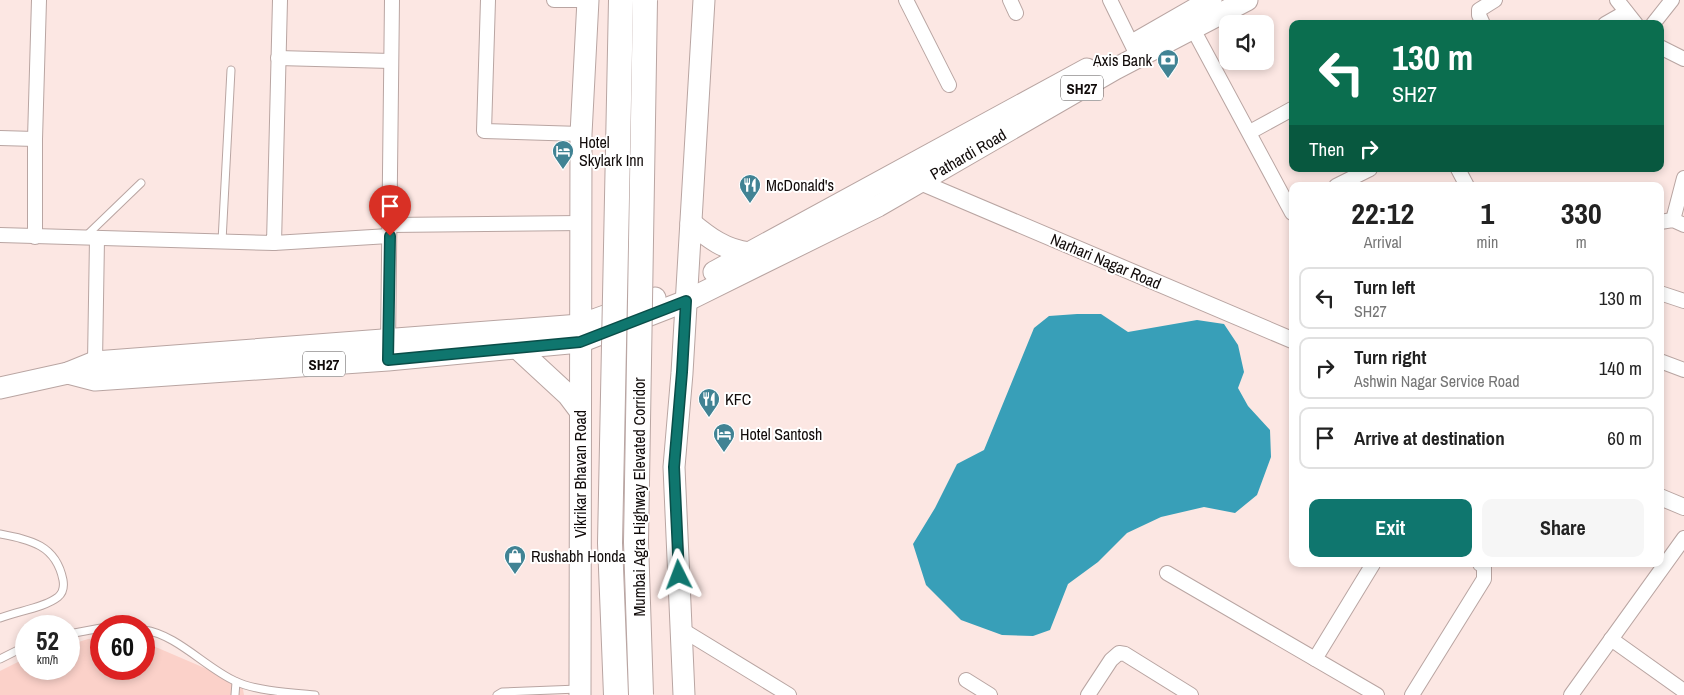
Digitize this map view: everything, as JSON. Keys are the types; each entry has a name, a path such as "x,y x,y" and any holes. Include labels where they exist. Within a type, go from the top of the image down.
{"highway":[{"name":"Mumbai Agra Highway Elevated Corridor","path":"616,695 610,543 621,0"},
{"name":"Mumbai Agra Highway Elevated Corridor","path":"641,695 636,542 645,0"}],"main road":[{"name":"Vikrikar Bhavan Road","path":"580,692 581,134 588,0"},
{"path":"684,695 674,467 682,372 705,0"},
{"path":"687,294 749,253 913,174 1135,51 1211,0"},
{"path":"1135,51 1193,29 1247,0"},
{"name":"Pathardi Road","path":"687,294 878,206 913,174"},
{"path":"691,223 720,245 749,253"},
{"name":"SH27","path":"0,388 68,373 95,380 388,350 516,347 580,333 687,294"},
{"path":"68,373 95,362 388,350 580,333"},
{"path":"516,347 568,395 580,411"}],"street":[{"path":"36,237 35,139 39,0"},
{"path":"274,243 280,0"},
{"path":"388,350 392,0"},
{"path":"488,0 484,131 581,134"},
{"path":"554,0 588,0"},
{"path":"906,0 948,85"},
{"path":"1110,0 1135,51"},
{"path":"1481,20 1479,10 1495,0"},
{"path":"1617,0 1633,20"},
{"path":"1656,20 1672,0"},
{"path":"1612,20 1626,12"},
{"path":"1193,29 1289,205"},
{"path":"1664,48 1684,59"},
{"path":"278,58 392,61"},
{"path":"1250,132 1289,111"},
{"path":"0,138 35,139"},
{"path":"1344,182 1364,172"},
{"name":"Narhari Nagar Road","path":"913,174 1289,339"},
{"path":"1672,222 1684,178"},
{"path":"0,236 274,243 390,230 581,223"},
{"path":"91,238 95,362"},
{"path":"1664,294 1684,301"},
{"path":"1664,363 1684,370"},
{"path":"0,380 24,382"},
{"path":"1664,499 1684,507"},
{"path":"1664,566 1684,538"},
{"path":"1315,659 1371,567"},
{"path":"1412,695 1484,579 1484,567"},
{"path":"1571,695 1663,567"},
{"path":"1167,573 1377,695"},
{"path":"681,629 789,695"},
{"path":"1611,640 1684,691"},
{"path":"1088,695 1119,653 1124,654 1190,695"},
{"path":"966,680 990,695"}],"lane":[{"path":"222,241 231,70"},
{"path":"91,238 141,184"},
{"path":"0,534 35,543 51,553 60,568 64,586 61,594 52,601 0,618"},
{"path":"155,633 236,682 261,688 315,695"},
{"path":"0,659 15,652"},
{"path":"235,695 236,682"},
{"path":"497,695 502,692 580,692"}],"shaded area":[{"path":"90,639 90,680 155,680 155,647 242,684 244,695 0,695 0,671 15,664 15,680 80,680 80,642"}],"water":[{"path":"1101,314 1128,332 1197,320 1224,324 1238,345 1244,372 1238,388 1248,406 1270,430 1271,457 1257,495 1235,513 1204,507 1161,517 1127,533 1098,562 1068,584 1050,630 1033,636 1002,635 961,620 926,585 913,544 935,508 957,464 984,450 1034,328 1049,316"}],"place":[{"name":"Axis Bank","path":"1168,79"},
{"name":"Hotel Skylark Inn","path":"563,170"},
{"name":"McDonald's","path":"750,204"},
{"name":"KFC","path":"709,418"},
{"name":"Hotel Santosh","path":"724,453"},
{"name":"Rushabh Honda","path":"515,575"}],"route":[{"path":"390,236 388,360 580,342 686,301 674,467 679,575"}]}
